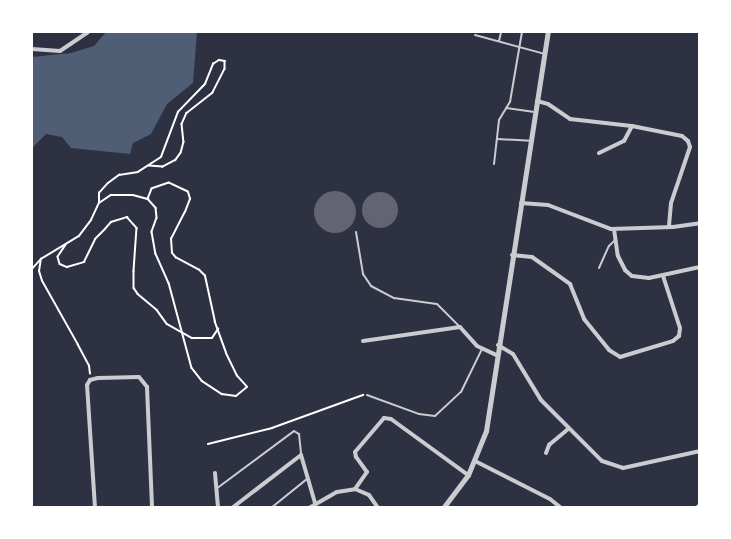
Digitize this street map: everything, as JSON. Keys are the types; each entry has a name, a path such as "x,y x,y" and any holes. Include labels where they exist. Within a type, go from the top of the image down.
{"street":[{"path":"32,49 60,51 88,32"},
{"path":"443,507 468,475 486,431 548,32"},
{"path":"537,101 549,104 570,119 632,126 682,136 690,144 673,191 669,227"},
{"path":"599,153 620,144 632,126"},
{"path":"521,203 541,203 614,229 669,227 699,223"},
{"path":"614,229 618,256 628,274 639,278 663,276 699,267"},
{"path":"512,255 532,257 570,284 584,319 609,350 620,357 673,341 679,336 679,324 663,276"},
{"path":"363,341 460,327 483,350 496,355"},
{"path":"498,344 513,354 536,394 597,458 619,468 699,451"},
{"path":"95,507 86,392 90,380 139,377 146,383 151,442 152,507"},
{"path":"355,489 367,472 355,452 384,418 391,419 468,475"},
{"path":"546,453 549,445 568,429"},
{"path":"232,507 301,455 315,503"},
{"path":"475,461 550,499 561,507"},
{"path":"215,473 218,507"},
{"path":"309,507 337,492 355,489 369,495 378,507"}],"lane":[{"path":"499,41 501,32"},
{"path":"494,164 499,120 510,102 522,32"},
{"path":"475,35 544,54"},
{"path":"506,108 535,112"},
{"path":"497,139 531,141"},
{"path":"356,232 363,274 371,286 394,298 437,304 460,327"},
{"path":"599,268 615,240"},
{"path":"367,395 419,414 435,416 460,392 483,350"},
{"path":"216,489 294,431 299,434 301,455"},
{"path":"271,507 307,479"}],"path":[{"path":"99,203 99,193 108,183 119,175 138,172 161,157 178,112 205,84 213,64 219,60 225,61 225,69 213,93 187,113 182,123 184,142 176,160 163,167 149,166"},
{"path":"32,269 85,228 99,203 111,195 148,198 156,208 157,218 152,232 156,254 169,283 185,334 192,368 202,381 222,394 236,396 247,387 237,376 218,329 205,276 199,270 176,258 172,253 171,239 190,199 188,192 169,183 152,189 148,198"},
{"path":"67,244 58,257 60,264 67,267 84,262 95,239 111,222 127,217 137,228 134,288 138,294 157,310 167,324 185,334 203,340 212,338 218,329"},
{"path":"41,260 39,270 42,281 89,366 90,380"},
{"path":"208,444 272,428 344,400 367,395"}],"water":[{"path":"106,32 197,32 193,83 167,104 151,134 133,143 130,154 71,148 62,137 46,134 32,148 32,57 71,53 94,46"}],"building":[{"path":"335,191 350,197 356,212 350,227 335,233 320,227 314,212 320,197"},
{"path":"380,192 393,197 398,210 393,223 380,228 367,223 362,210 367,197"}]}
